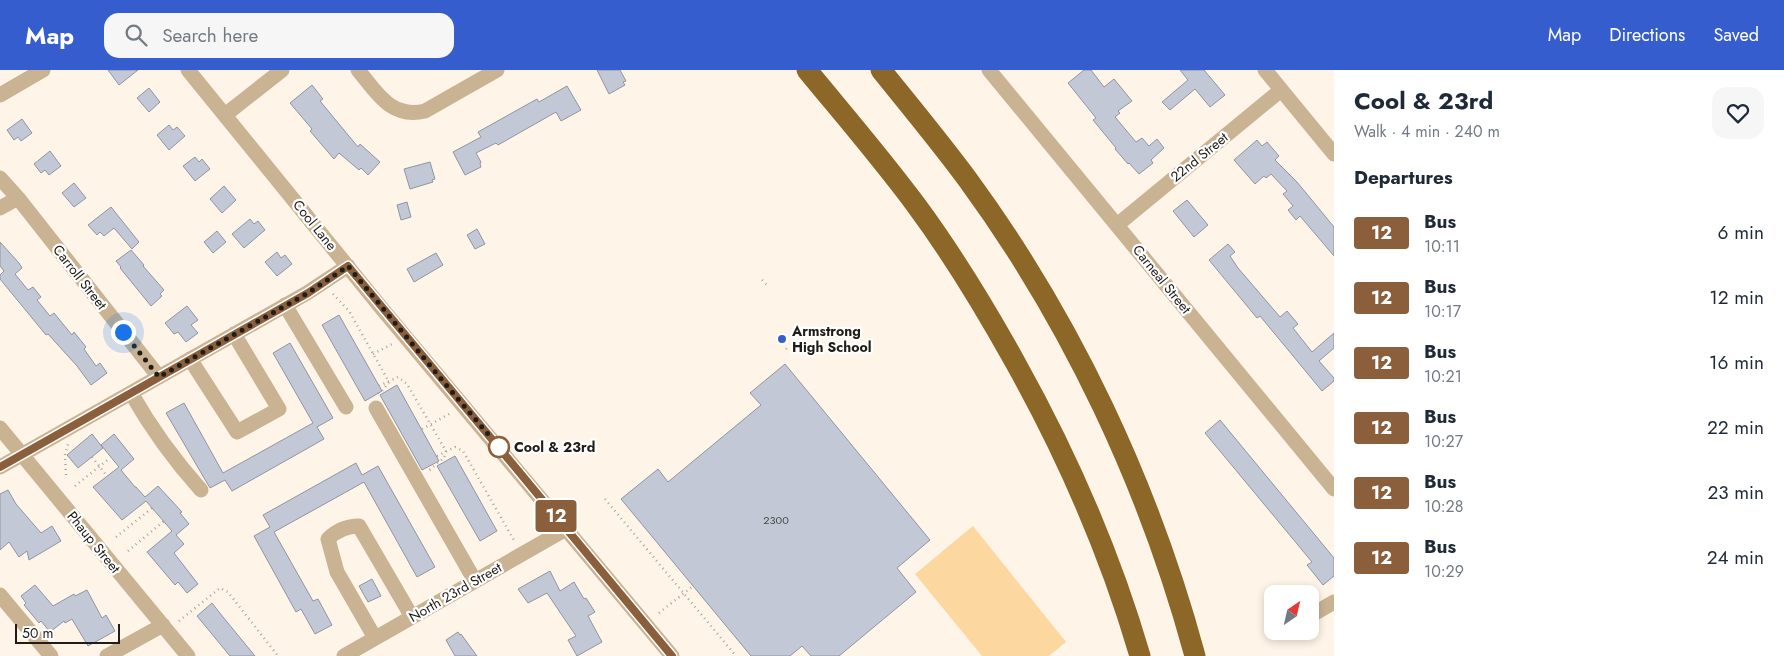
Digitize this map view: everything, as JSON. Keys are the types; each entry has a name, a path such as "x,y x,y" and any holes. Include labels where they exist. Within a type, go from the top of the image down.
{"highway":[{"path":"807,70 877,154 916,206 962,272 998,333 1041,410 1092,518 1131,625 1140,656"},
{"path":"881,70 932,133 979,196 1025,265 1073,348 1125,456 1144,502 1195,656"}],"street":[{"path":"0,95 43,70"},
{"name":"Cool Lane","path":"188,70 672,656"},
{"path":"225,115 282,70"},
{"path":"358,70 392,108 402,113 425,111 497,70"},
{"name":"Carneal Street","path":"989,70 1334,489"},
{"path":"1265,70 1334,154"},
{"name":"22nd Street","path":"1117,224 1281,90"},
{"name":"Carroll Street","path":"0,178 18,198 159,377"},
{"path":"0,208 18,198"},
{"path":"0,467 285,305 348,266"},
{"path":"285,305 346,407"},
{"path":"190,359 237,432 280,409 234,334"},
{"path":"131,393 169,452 201,490"},
{"path":"375,404 475,581"},
{"name":"Phaup Street","path":"0,428 188,656"},
{"path":"375,638 337,572 328,539 335,532 350,526 359,526 412,617"},
{"name":"North 23rd Street","path":"344,656 566,529"},
{"path":"0,595 51,656"},
{"path":"1319,611 1334,602"},
{"path":"107,656 162,625"}],"path":[{"path":"762,280 769,287"},
{"path":"331,292 349,311 389,382"},
{"path":"373,354 397,341"},
{"path":"380,386 398,377 407,384 446,451 444,458 435,464 422,478"},
{"path":"375,404 389,382"},
{"path":"422,429 454,411"},
{"path":"66,475 66,455 70,440"},
{"path":"437,456 455,446 463,451 516,543"},
{"path":"92,457 107,476"},
{"path":"75,486 110,458"},
{"path":"605,499 736,656"},
{"path":"116,537 152,508"},
{"path":"128,551 164,522"},
{"path":"659,613 693,586"},
{"path":"179,621 220,588 228,592 278,656"}],"shaded area":[{"path":"973,526 1066,642 1049,656 982,656 915,574"}],"building":[{"path":"108,70 138,70 119,85"},
{"path":"597,70 620,70 626,81 623,82 625,85 609,94"},
{"path":"1084,70 1091,70 1104,87 1114,79 1132,101 1118,111 1120,113 1115,117 1136,142 1142,138 1149,146 1157,139 1164,148 1151,160 1153,163 1139,174 1115,149 1093,120 1096,118 1068,83"},
{"path":"1180,70 1204,70 1225,95 1210,107 1195,89 1170,110 1162,102 1188,80"},
{"path":"312,85 323,99 320,101 358,147 360,144 380,162 368,175 339,153 334,159 310,131 312,129 290,103"},
{"path":"567,86 581,110 561,121 556,112 498,145 496,143 476,153 481,162 481,167 465,175 453,152 481,137 478,132 537,99 539,102"},
{"path":"149,88 160,102 149,112 137,98"},
{"path":"22,119 32,133 21,141 18,137 14,140 7,130"},
{"path":"169,125 173,130 177,127 185,136 169,150 157,135"},
{"path":"1257,140 1262,146 1267,142 1279,156 1275,160 1297,182 1334,227 1334,256 1300,216 1296,220 1288,210 1293,206 1283,194 1287,191 1271,174 1266,178 1264,176 1255,184 1234,160"},
{"path":"50,151 61,166 49,175 45,170 41,173 34,164"},
{"path":"195,157 199,162 202,159 210,169 195,181 183,166"},
{"path":"430,162 435,179 432,180 433,182 410,189 404,169"},
{"path":"74,183 86,198 74,207 62,193"},
{"path":"224,186 236,200 222,213 210,199"},
{"path":"1187,200 1208,225 1194,237 1173,211"},
{"path":"407,202 411,217 401,220 397,205"},
{"path":"111,207 139,242 132,249 114,228 104,236 100,232 97,235 88,225"},
{"path":"250,219 254,224 258,221 265,230 244,248 232,234"},
{"path":"477,229 485,244 475,249 467,235"},
{"path":"217,231 226,242 213,253 204,242"},
{"path":"0,242 22,268 15,274 28,290 33,287 41,297 37,300 50,316 54,313 72,335 74,332 86,347 84,349 96,366 100,363 107,373 91,385 77,366 48,334 46,335 0,279 0,275 4,271 0,266"},
{"path":"1228,244 1235,252 1230,256 1238,268 1280,317 1287,311 1298,324 1293,328 1312,352 1334,333 1334,348 1319,361 1334,378 1334,381 1322,391 1260,316 1257,318 1209,260"},
{"path":"131,250 164,290 160,294 162,296 151,306 116,261"},
{"path":"277,252 281,258 285,255 292,264 277,276 265,262"},
{"path":"436,253 443,265 414,282 407,269"},
{"path":"187,306 198,320 191,325 198,333 186,342 178,332 174,334 165,323"},
{"path":"339,315 382,391 365,401 322,325"},
{"path":"290,343 333,418 317,427 324,439 232,491 225,480 210,488 166,413 184,403 223,473 313,423 273,353"},
{"path":"785,364 930,540 897,568 916,592 839,656 811,656 802,646 790,656 751,656 621,499 658,469 668,482 761,405 750,393"},
{"path":"397,385 439,461 422,470 380,395"},
{"path":"1220,420 1334,558 1334,576 1323,585 1307,565 1312,562 1205,433"},
{"path":"92,434 103,448 78,468 67,455"},
{"path":"114,434 134,459 121,470 135,487 145,497 158,486 182,512 180,513 189,524 176,535 184,544 174,553 198,584 187,593 178,582 175,585 147,552 172,531 146,501 122,520 93,487 119,467 101,445"},
{"path":"455,456 497,531 480,541 437,466"},
{"path":"356,463 362,475 378,466 435,567 417,577 364,482 274,532 313,601 318,599 332,625 315,634 301,609 296,612 254,536 270,527 263,515"},
{"path":"8,490 16,504 41,533 52,526 61,541 29,560 27,551 19,557 9,542 0,550 0,494"},
{"path":"550,571 560,591 574,582 584,599 586,598 595,612 588,616 602,642 577,656 568,640 576,636 547,593 528,603 518,589"},
{"path":"372,579 381,596 368,602 359,586"},
{"path":"35,585 53,606 74,594 75,596 87,590 102,618 106,615 115,631 88,646 72,619 65,623 64,621 50,632 41,621 39,623 24,605 26,603 21,596"},
{"path":"212,603 255,656 230,656 197,616"},
{"path":"458,632 477,656 455,656 446,640"}],"bus line":[{"name":"12","path":"0,467 308,293 348,266 672,656"}],"place":[{"name":"Armstrong High School","path":"782,339"},
{"name":"Cool & 23rd","path":"499,447"}],"route":[{"path":"123,332 159,377 308,293 348,266 499,447"}]}
